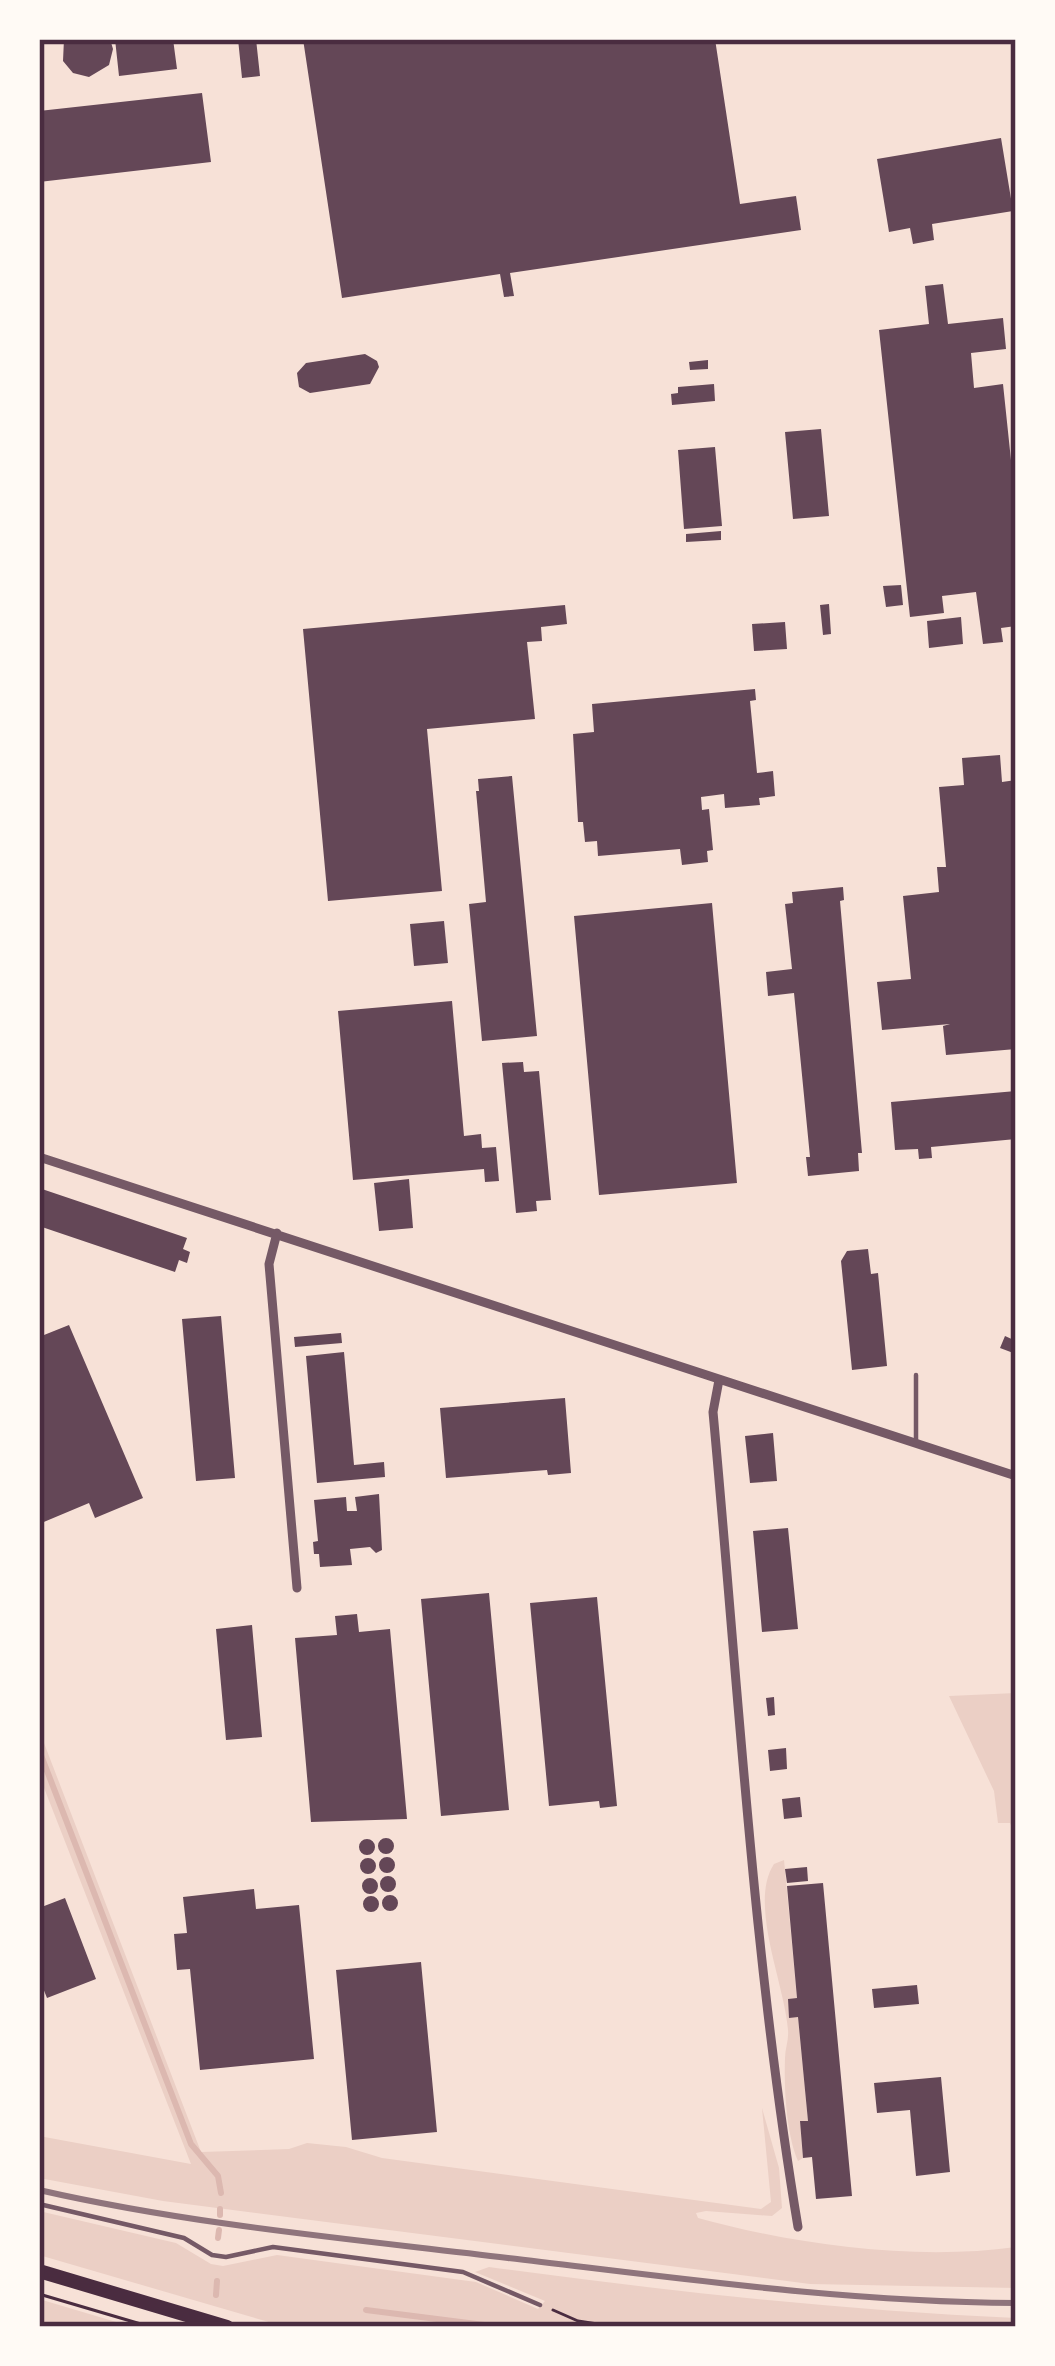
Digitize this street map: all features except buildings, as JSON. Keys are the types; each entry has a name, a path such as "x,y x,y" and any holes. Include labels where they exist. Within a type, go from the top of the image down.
{"main road":[{"path":"39,2271 227,2327"}],"street":[{"path":"39,1156 1016,1476"},
{"path":"277,1233 269,1264 297,1588"},
{"path":"719,1380 713,1412 751,1831 782,2131 798,2227"}],"lane":[{"path":"916,1375 916,1444"},
{"path":"39,2204 184,2238 226,2258 273,2247 463,2272 540,2305"}],"path":[{"path":"39,2294 151,2327"},
{"path":"540,2305 578,2320 617,2327"}],"shaded area":[{"path":"1016,1693 1016,1837 1010,1823 998,1823 994,1791 949,1696"},
{"path":"39,1730 201,2152 289,2149 307,2143 346,2147 382,2158 761,2209 771,2202 762,2108 779,2168 782,2208 772,2216 706,2211 696,2213 698,2218 856,2248 938,2252 1016,2247 1016,2288 810,2284 163,2201 39,2178 39,2136 191,2164 39,1775"},
{"path":"784,1860 797,1998 788,1999 789,2017 798,2017 808,2121 800,2122 803,2158 798,2161 786,2096 788,2030 766,1922 767,1880 774,1864"},
{"path":"39,2211 176,2243 211,2264 223,2266 277,2255 476,2282 538,2309 545,2301 475,2272 489,2267 752,2298 1016,2318 1016,2327 286,2327 39,2255"},
{"path":"39,2299 133,2327 39,2327"}],"waterway":[{"path":"39,1750 191,2144 218,2176 221,2193"},
{"path":"220,2209 220,2215"},
{"path":"218,2238 219,2230"},
{"path":"216,2295 217,2281"},
{"path":"366,2310 500,2327"}],"railway":[{"path":"39,2190 272,2230 698,2281 825,2294 1016,2303"}]}
